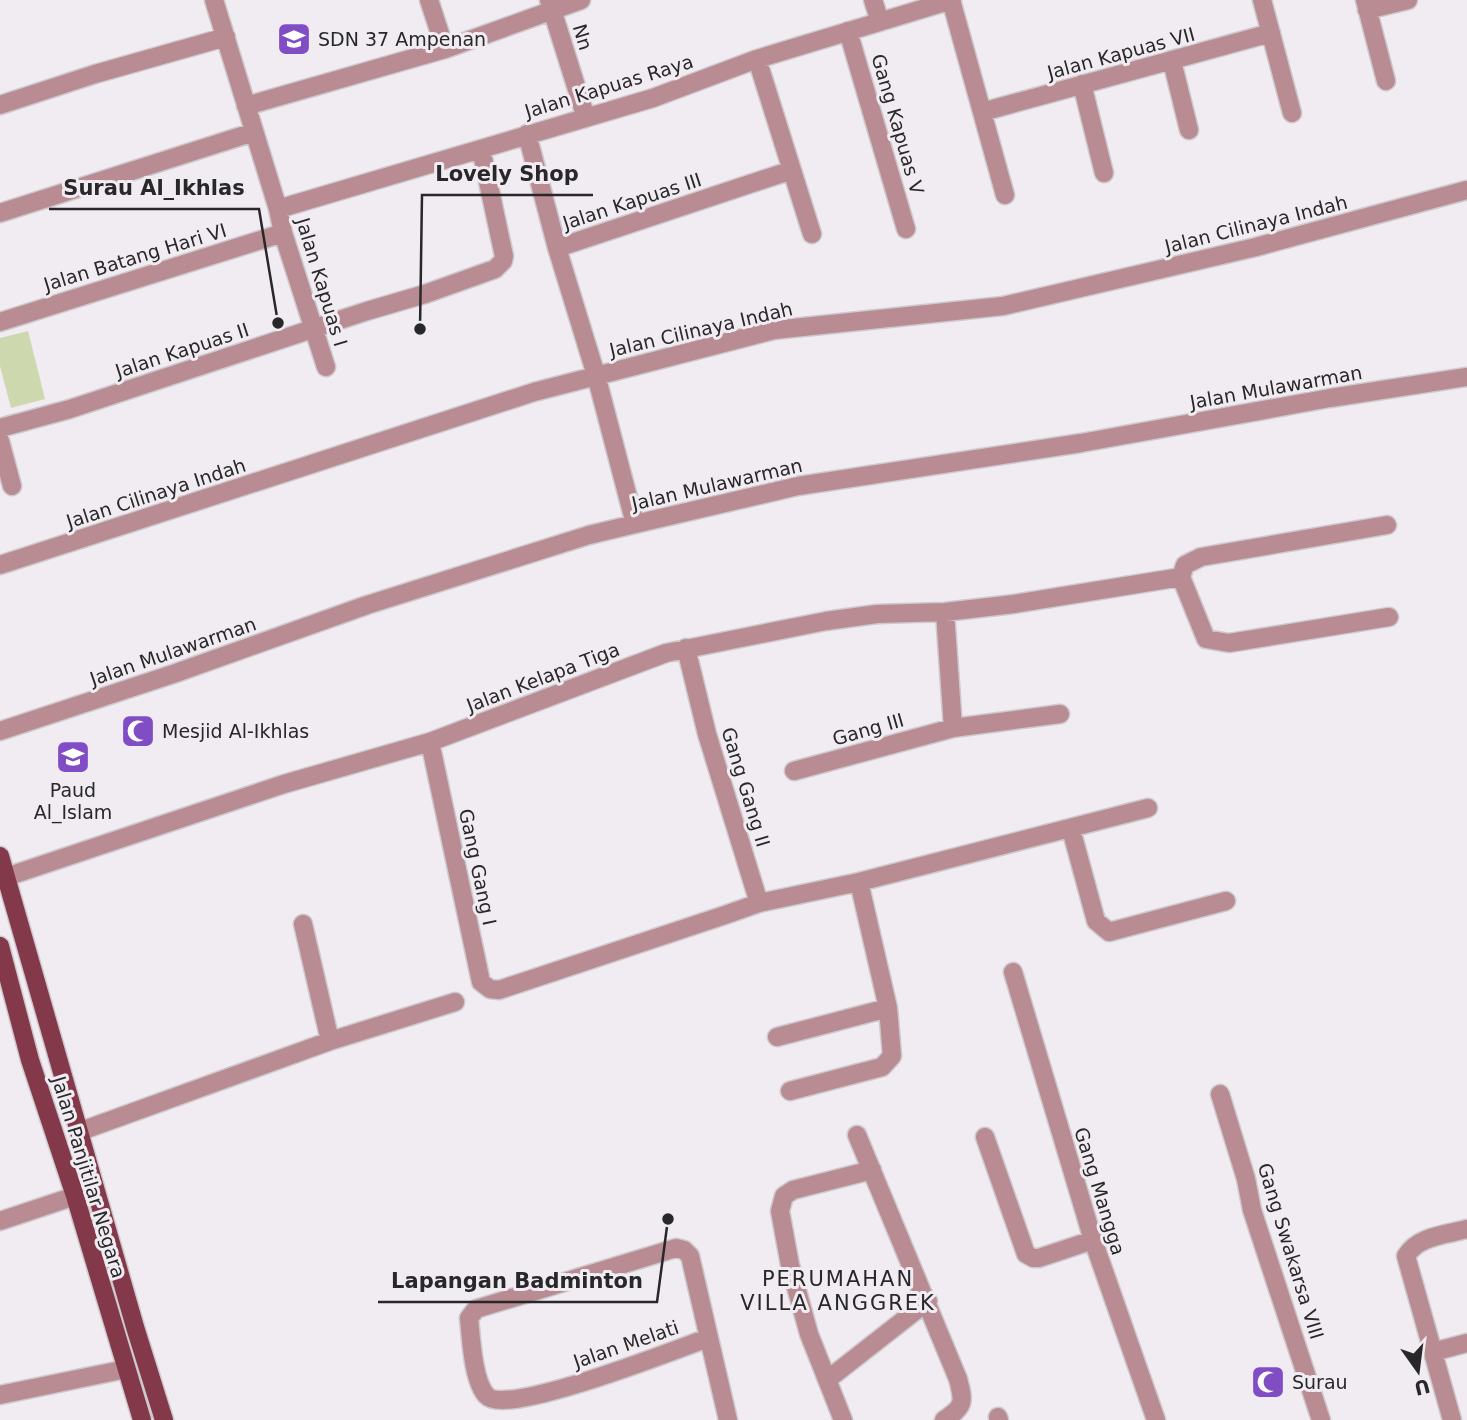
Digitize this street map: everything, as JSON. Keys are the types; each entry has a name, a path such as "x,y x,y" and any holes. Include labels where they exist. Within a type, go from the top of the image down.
{"main road":[{"path":"0,856 164,1420"},
{"name":"Jalan Panjitilar Negara","path":"0,946 30,1060 75,1196 142,1420"}],"street":[{"name":"Jalan Kapuas I","path":"214,0 326,367"},
{"path":"429,0 445,49"},
{"path":"246,106 445,49 551,5 580,0"},
{"path":"873,0 880,22"},
{"path":"951,0 1005,195"},
{"name":"Jalan Kapuas Raya","path":"278,209 653,98 757,59 951,0"},
{"path":"1262,0 1292,113"},
{"path":"1386,81 1366,5 1408,0"},
{"name":"Nn","path":"551,5 586,118"},
{"name":"Gang Kapuas V","path":"848,31 906,229"},
{"name":"Jalan Kapuas VII","path":"982,112 1271,33"},
{"path":"0,105 95,74 226,37"},
{"path":"757,59 812,234"},
{"path":"1172,61 1189,130"},
{"path":"1082,84 1104,173"},
{"path":"0,213 254,132"},
{"name":"Jalan Kapuas III","path":"527,134 557,248 792,170"},
{"name":"Jalan Kapuas II","path":"0,428 70,409 425,294 500,266 504,256 481,149"},
{"name":"Jalan Cilinaya Indah","path":"0,565 534,391 596,375 774,330 1003,306 1256,247 1467,190"},
{"name":"Jalan Batang Hari VI","path":"0,323 283,233"},
{"path":"557,248 596,375 635,524"},
{"name":"Jalan Mulawarman","path":"0,731 173,674 368,605 589,535 789,488 1081,443 1330,398 1467,377"},
{"path":"0,440 12,486"},
{"path":"1387,525 1201,556 1185,565 1181,577 1202,634 1210,641 1229,643 1389,617"},
{"name":"Jalan Kelapa Tiga","path":"6,877 284,784 430,742 666,653 825,621 877,614 945,612 1014,604 1181,577"},
{"path":"945,612 953,728"},
{"name":"Gang Gang II","path":"686,648 707,734 759,903"},
{"name":"Gang III","path":"794,771 953,728 1060,713"},
{"name":"Gang Gang I","path":"430,742 481,982 490,989 499,990 759,903"},
{"path":"759,903 859,882 1148,808"},
{"path":"1071,829 1096,921 1109,932 1226,901"},
{"path":"790,1091 882,1068 887,1064 892,1051 888,1008 859,882"},
{"path":"303,924 330,1041"},
{"name":"Gang Mangga","path":"1013,972 1093,1241 1156,1420"},
{"path":"81,1131 330,1041 455,1002"},
{"path":"777,1037 888,1008"},
{"name":"Gang Swakarsa VIII","path":"1220,1094 1247,1179 1252,1210 1321,1420"},
{"path":"857,1135 928,1301 958,1379 962,1395 959,1410 944,1420"},
{"path":"985,1137 1026,1254 1039,1258 1093,1241"},
{"path":"843,1420 809,1334 790,1265 781,1203 783,1196 793,1190 872,1170"},
{"path":"0,1222 75,1196"},
{"path":"1452,1420 1406,1256 1411,1247 1419,1242 1467,1229"},
{"name":"Jalan Melati","path":"676,1248 684,1250 690,1256 708,1338 558,1390 495,1402 486,1396 478,1376 469,1318 476,1309 676,1248"},
{"path":"827,1380 928,1301"},
{"path":"708,1338 728,1420"},
{"path":"1433,1352 1467,1343"},
{"path":"0,1395 126,1369"}],"green space":[{"path":"28,331 45,399 11,408 0,366 0,338"}],"place":[{"name":"SDN 37 Ampenan","path":"294,39"},
{"name":"Surau Al_Ikhlas","path":"278,323"},
{"name":"Lovely Shop","path":"420,329"},
{"name":"Mesjid Al-Ikhlas","path":"138,731"},
{"name":"Paud Al_Islam","path":"73,757"},
{"name":"Lapangan Badminton","path":"668,1219"},
{"name":"Surau","path":"1268,1382"}],"district":[{"name":"PERUMAHAN VILLA ANGGREK","path":"838,1291"}]}
